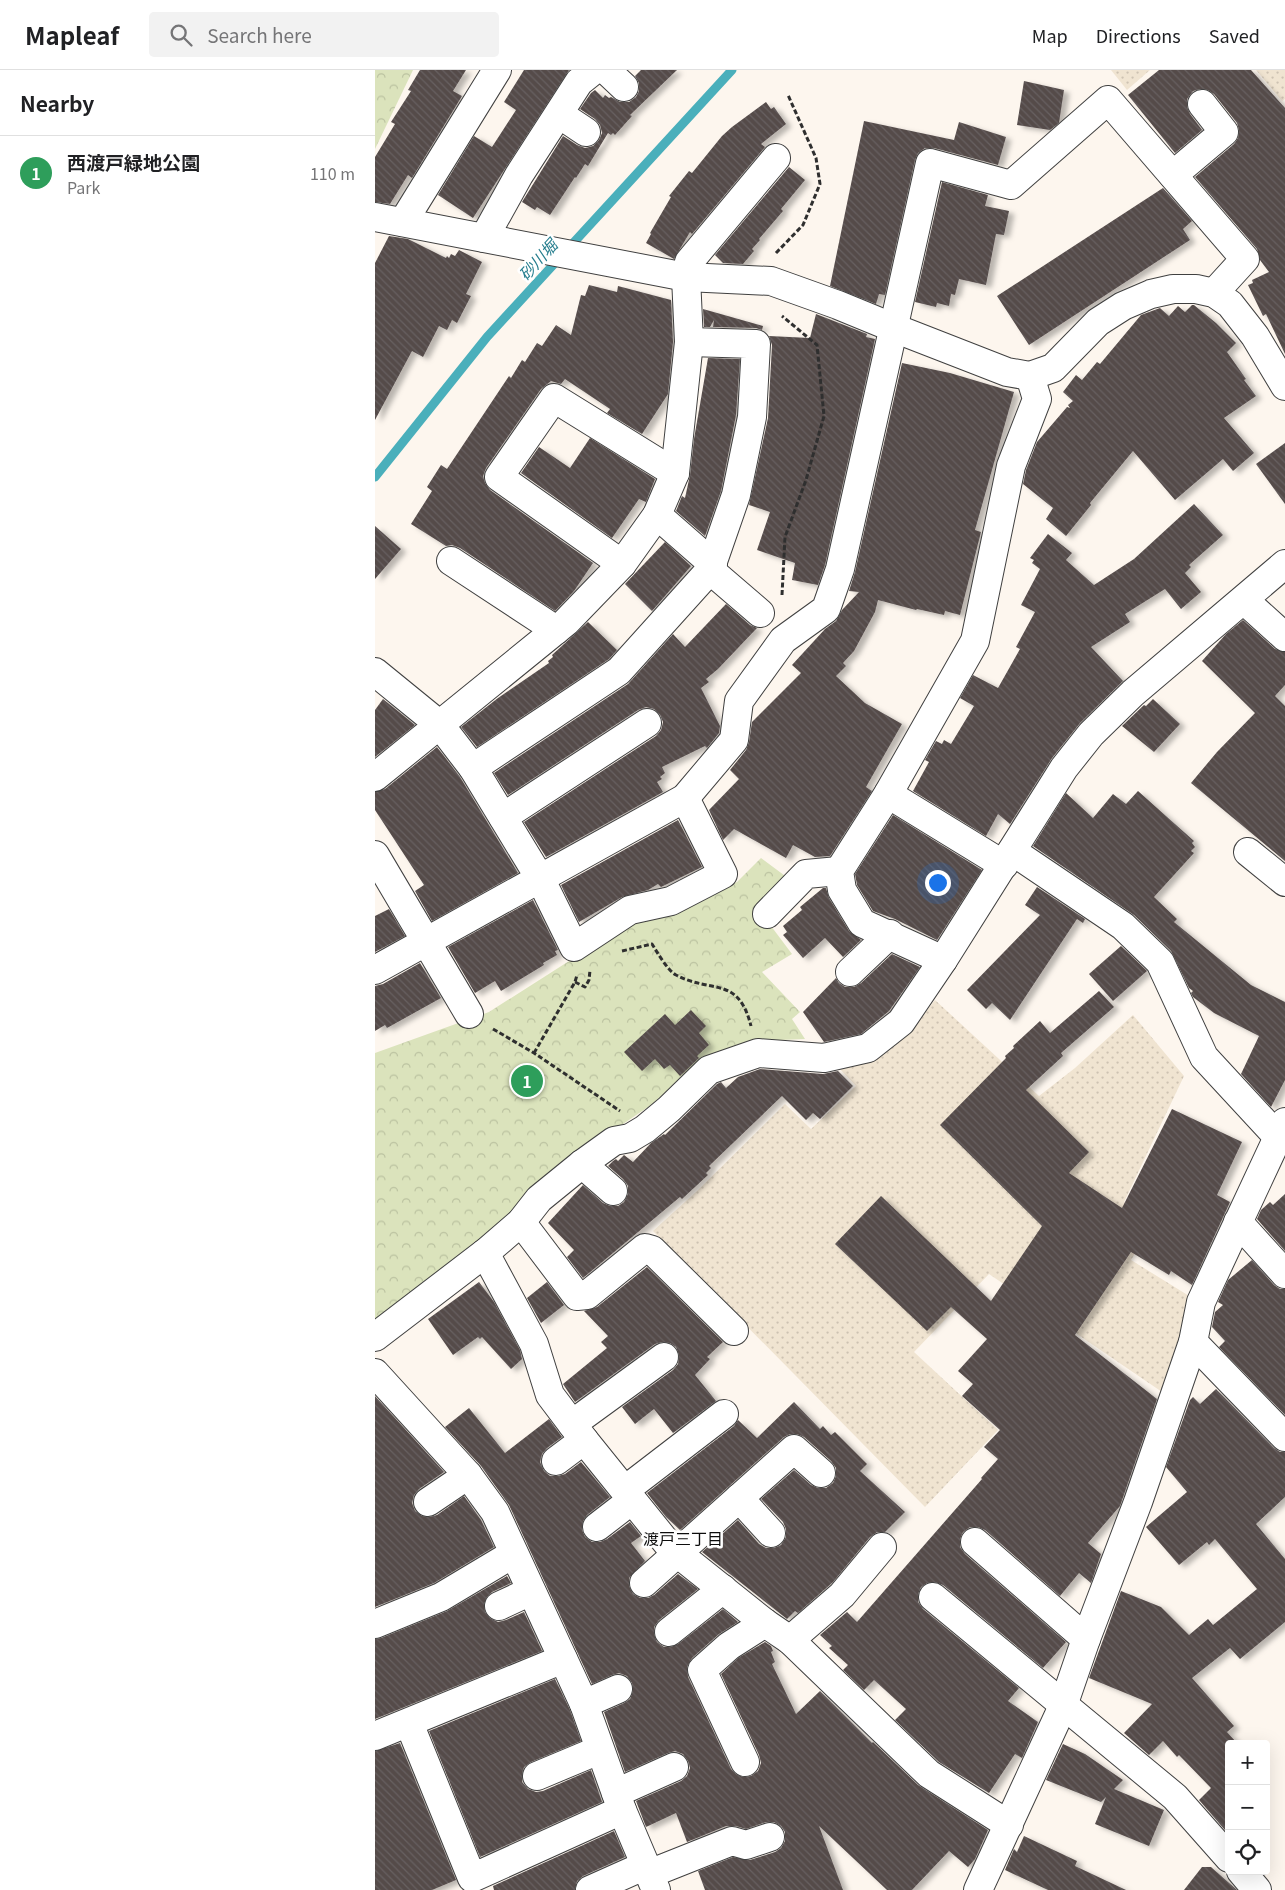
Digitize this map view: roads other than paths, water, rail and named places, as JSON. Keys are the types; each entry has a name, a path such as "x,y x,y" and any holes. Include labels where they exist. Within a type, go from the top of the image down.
{"street":[{"path":"403,222 497,70"},
{"path":"484,238 519,174 579,82 594,70"},
{"path":"375,970 541,880 685,798 734,740 739,701 783,640 826,608 840,569 930,163 1011,185 1108,100 1245,259 1214,293"},
{"path":"1173,174 1224,132 1202,104"},
{"path":"559,114 586,132"},
{"path":"375,777 566,622 622,564 657,514 675,474 689,342 686,276 689,262 776,158"},
{"path":"375,217 686,276 771,281 838,305 1007,372 1030,376 1053,368 1098,322 1123,306 1151,294 1173,289 1196,289 1214,293 1230,304 1255,336 1285,386"},
{"path":"473,768 619,671 712,567 736,495 752,417 756,344 689,342"},
{"path":"943,960 890,934 862,923 842,890 839,871 888,794 975,641 1011,466 1037,399 1030,376"},
{"path":"622,564 499,477 554,398 675,474"},
{"path":"657,514 760,613"},
{"path":"451,561 556,630"},
{"path":"375,1337 485,1253 521,1222 539,1199 582,1164 614,1141 630,1138 645,1128 669,1109 709,1070 758,1053 824,1058 868,1048 901,1022 943,960 1064,768 1091,734 1133,693 1285,564"},
{"path":"1244,600 1285,637"},
{"path":"375,672 440,725 473,768 541,880 582,956 630,910 671,901 723,874 685,798"},
{"path":"503,817 647,723"},
{"path":"888,794 1008,858 1123,926 1160,962 1205,1057 1281,1129 1201,1302 1193,1342 1138,1502 1086,1639 1063,1706 977,1890"},
{"path":"1248,852 1285,882"},
{"path":"375,855 469,1014"},
{"path":"767,914 806,874 839,871"},
{"path":"850,972 890,934"},
{"path":"582,1164 613,1191"},
{"path":"521,1222 577,1296 587,1295 645,1248 652,1250 734,1331"},
{"path":"1237,1222 1285,1274"},
{"path":"485,1253 534,1344 550,1395 628,1495 678,1554 765,1623 790,1640 929,1774 1009,1825"},
{"path":"1193,1342 1285,1436"},
{"path":"556,1461 578,1432 664,1357"},
{"path":"375,1373 468,1475 495,1512 584,1704 599,1750 650,1876"},
{"path":"597,1527 628,1495 723,1414"},
{"path":"643,1583 678,1554 794,1449 821,1473"},
{"path":"428,1502 468,1475"},
{"path":"739,1498 771,1533"},
{"path":"975,1542 1086,1639"},
{"path":"790,1640 841,1595 882,1547"},
{"path":"375,1624 441,1596 513,1554"},
{"path":"669,1632 723,1589"},
{"path":"499,1606 531,1591"},
{"path":"933,1597 1175,1797 1225,1853"},
{"path":"745,1762 702,1670 729,1646 765,1623"},
{"path":"375,1736 563,1659"},
{"path":"584,1704 618,1689"},
{"path":"409,1723 472,1878 619,1801 674,1767"},
{"path":"537,1776 599,1750"},
{"path":"590,1890 650,1876 732,1841 746,1845 770,1837"},
{"path":"1244,1875 1257,1890"}],"waterway":[{"name":"砂川堀","path":"375,477 487,337 732,70"}],"place":[{"name":"西渡戸緑地公園","path":"527,1081"}],"district":[{"name":"渡戸三丁目","path":"683,1539"}]}
